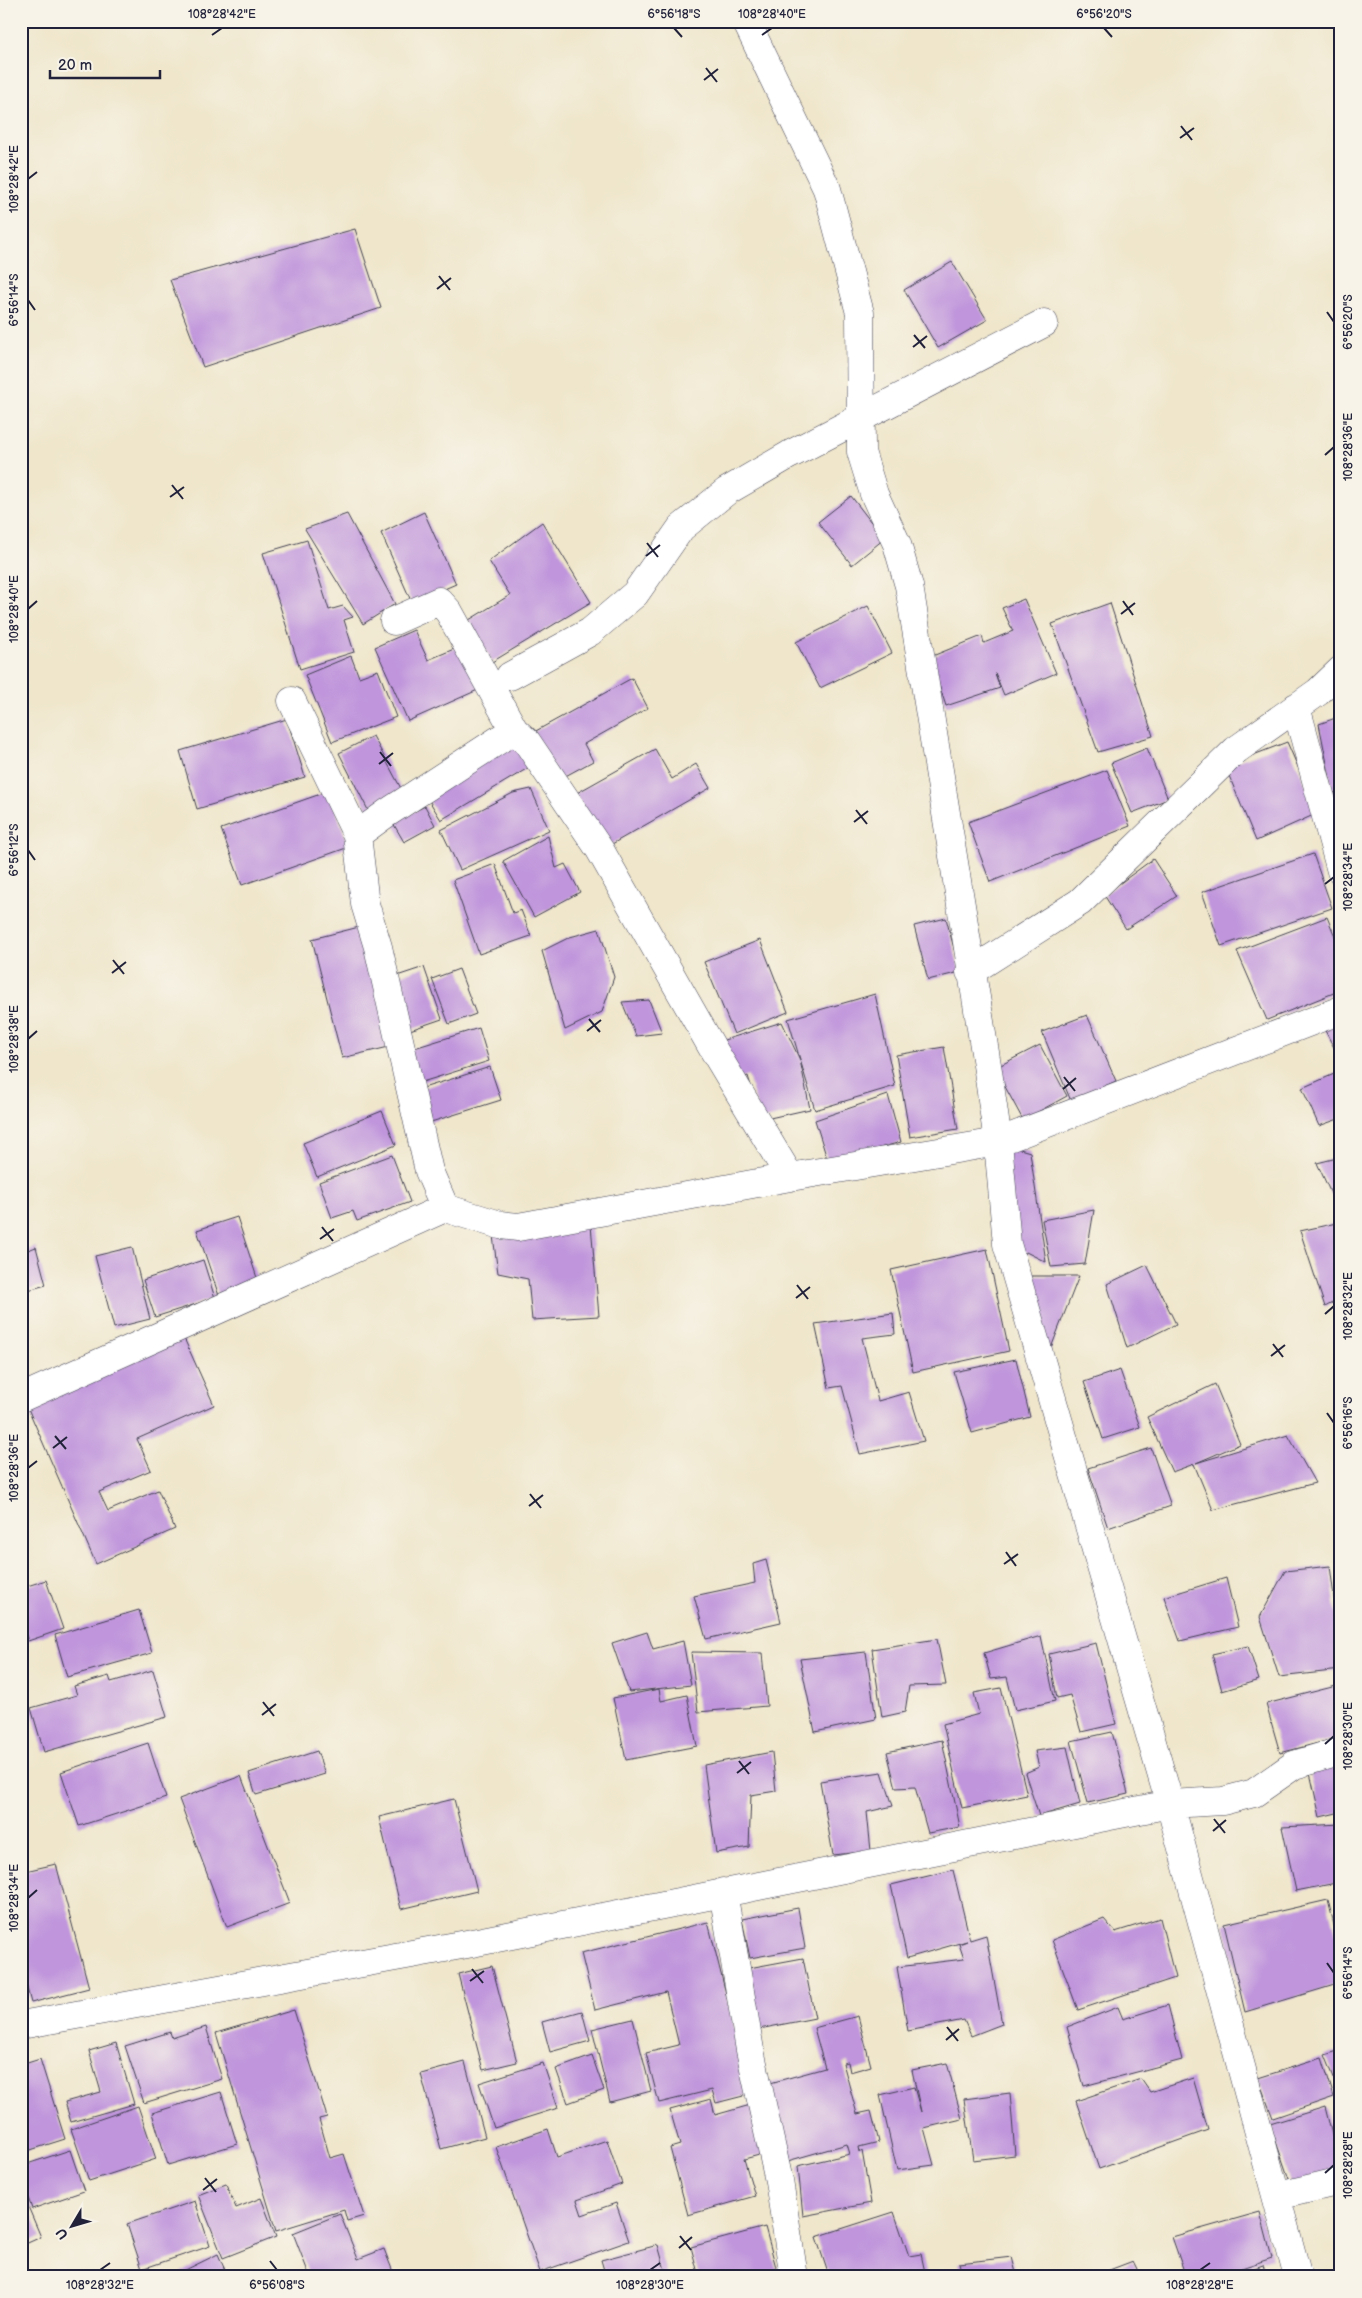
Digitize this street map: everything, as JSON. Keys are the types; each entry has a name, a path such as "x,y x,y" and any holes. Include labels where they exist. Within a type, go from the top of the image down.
{"street":[{"path":"746,21 827,189 860,313 861,452 874,494 897,544 909,586 998,1142 1007,1244 1170,1804 1278,2196 1298,2277"},
{"path":"510,676 590,632 635,594 681,528 727,492 789,455 1044,323"},
{"path":"394,621 439,601 448,612 514,730 527,742 600,850 713,1049 790,1177"},
{"path":"970,972 1080,902 1236,750 1318,692 1341,670"},
{"path":"292,700 357,835 365,904 378,947 429,1172 445,1208"},
{"path":"1296,708 1341,871"},
{"path":"357,835 387,813 514,730"},
{"path":"21,1398 445,1208 500,1225 518,1227 790,1177 998,1142 1341,1010"},
{"path":"21,2025 467,1944 1170,1804 1223,1801 1254,1793 1294,1765 1341,1751"},
{"path":"724,1892 750,2050 779,2180 794,2277"},
{"path":"1278,2196 1341,2181"}],"building":[{"path":"355,229 381,308 203,367 170,280"},
{"path":"952,262 987,320 938,348 904,290"},
{"path":"851,496 884,539 852,565 818,522"},
{"path":"424,512 456,584 412,603 381,533"},
{"path":"347,514 395,604 363,624 305,529"},
{"path":"542,522 591,602 492,662 469,620 510,595 489,561"},
{"path":"307,540 329,610 343,606 353,617 344,620 354,652 300,669 263,553"},
{"path":"1024,599 1056,673 1004,695 995,673 1000,688 946,706 930,657 982,636 984,643 1013,631 1002,608"},
{"path":"1110,603 1153,736 1098,752 1052,624"},
{"path":"868,606 892,653 820,688 796,642"},
{"path":"414,630 428,660 461,646 480,689 408,721 375,647"},
{"path":"351,656 359,677 378,670 396,717 332,742 305,675"},
{"path":"632,678 648,708 584,744 593,761 560,779 534,732"},
{"path":"1341,716 1341,791 1333,793 1319,724"},
{"path":"287,719 305,777 197,809 180,751"},
{"path":"373,736 404,794 369,812 339,753"},
{"path":"513,742 528,768 441,820 425,794"},
{"path":"1287,742 1318,813 1256,841 1225,766"},
{"path":"1147,748 1168,799 1132,813 1111,763"},
{"path":"655,749 672,779 696,764 710,788 605,848 575,794"},
{"path":"1107,770 1130,826 990,882 968,822"},
{"path":"531,789 549,830 460,870 441,830 513,793"},
{"path":"329,791 349,847 242,885 221,829"},
{"path":"425,806 435,825 404,842 393,823"},
{"path":"548,836 556,868 565,864 580,892 534,917 503,861"},
{"path":"1313,854 1332,908 1221,946 1202,892"},
{"path":"1153,859 1177,896 1126,929 1104,895"},
{"path":"495,864 513,913 521,910 531,936 479,954 453,880"},
{"path":"1327,917 1341,951 1341,990 1267,1020 1237,951"},
{"path":"946,918 960,972 928,980 914,926"},
{"path":"363,926 393,1046 342,1058 312,939"},
{"path":"599,929 614,977 602,1012 565,1030 542,951 570,937"},
{"path":"760,940 788,1012 734,1034 704,962"},
{"path":"424,967 442,1019 407,1031 388,979"},
{"path":"459,969 476,1014 449,1024 432,979"},
{"path":"875,994 895,1086 815,1110 788,1019"},
{"path":"649,1000 662,1033 636,1036 622,1002"},
{"path":"1087,1015 1116,1081 1071,1101 1042,1032"},
{"path":"1341,1017 1341,1061 1321,1023"},
{"path":"782,1022 800,1060 810,1109 761,1120 748,1076 736,1080 724,1040"},
{"path":"479,1028 489,1061 419,1083 408,1050"},
{"path":"1040,1045 1067,1096 1023,1120 995,1068"},
{"path":"944,1047 958,1129 910,1137 896,1055"},
{"path":"490,1067 501,1100 431,1122 420,1089"},
{"path":"1341,1071 1341,1118 1319,1126 1302,1088"},
{"path":"888,1095 901,1142 828,1162 815,1120"},
{"path":"382,1111 396,1145 317,1177 303,1143"},
{"path":"1003,1144 1030,1152 1046,1262 1026,1252 1018,1268"},
{"path":"392,1155 410,1202 357,1221 353,1211 332,1218 319,1182"},
{"path":"1341,1157 1341,1207 1338,1209 1317,1163"},
{"path":"1094,1210 1085,1264 1051,1267 1042,1220"},
{"path":"237,1217 259,1284 219,1296 197,1230"},
{"path":"1341,1222 1341,1298 1325,1307 1300,1231"},
{"path":"591,1225 599,1316 532,1320 528,1279 498,1273 493,1236"},
{"path":"22,1228 28,1250 36,1247 46,1285 21,1292"},
{"path":"132,1247 150,1319 114,1328 95,1256"},
{"path":"987,1249 1009,1351 913,1372 891,1270"},
{"path":"203,1260 215,1298 155,1317 143,1280"},
{"path":"1147,1265 1176,1324 1127,1348 1107,1284"},
{"path":"1026,1276 1079,1276 1049,1353"},
{"path":"893,1313 895,1334 862,1338 878,1401 909,1392 924,1441 860,1454 842,1386 829,1388 815,1324"},
{"path":"183,1336 214,1405 137,1439 151,1470 99,1492 108,1511 158,1490 175,1529 96,1564 26,1404"},
{"path":"1016,1359 1030,1417 972,1433 954,1372"},
{"path":"1120,1370 1140,1427 1103,1439 1084,1382"},
{"path":"1215,1384 1240,1444 1196,1463 1288,1435 1315,1483 1213,1510 1194,1464 1172,1472 1147,1417"},
{"path":"1151,1448 1171,1506 1108,1528 1088,1468"},
{"path":"766,1560 781,1622 706,1639 694,1596 755,1583 753,1564"},
{"path":"1330,1566 1341,1650 1341,1670 1279,1677 1260,1617 1285,1571"},
{"path":"1226,1578 1238,1627 1180,1641 1164,1597"},
{"path":"46,1580 63,1629 28,1641 21,1622 21,1588"},
{"path":"139,1610 152,1653 67,1677 55,1635"},
{"path":"647,1632 653,1649 683,1641 691,1685 629,1692 612,1643"},
{"path":"1041,1636 1055,1701 1015,1710 1007,1677 991,1679 984,1653"},
{"path":"937,1639 946,1685 909,1686 905,1712 882,1717 872,1649"},
{"path":"1096,1643 1116,1724 1081,1732 1070,1695 1057,1698 1049,1654"},
{"path":"1248,1646 1259,1680 1222,1691 1212,1654"},
{"path":"691,1652 762,1653 767,1706 698,1712"},
{"path":"866,1652 876,1719 815,1732 800,1659"},
{"path":"153,1670 167,1717 44,1752 31,1708 77,1695 74,1686 109,1676 111,1682"},
{"path":"1340,1685 1341,1737 1280,1753 1266,1704"},
{"path":"1001,1688 1027,1795 962,1808 943,1724 979,1714 974,1693"},
{"path":"659,1689 661,1701 687,1695 697,1746 626,1760 613,1698"},
{"path":"1112,1732 1128,1794 1088,1803 1071,1741"},
{"path":"942,1740 960,1827 928,1833 915,1787 896,1788 887,1752"},
{"path":"148,1743 166,1798 79,1826 61,1772"},
{"path":"1067,1747 1080,1804 1039,1816 1025,1773 1039,1767 1035,1751"},
{"path":"317,1751 325,1774 256,1795 249,1773"},
{"path":"772,1752 776,1791 751,1795 749,1847 716,1853 704,1765"},
{"path":"1341,1766 1341,1812 1320,1817 1310,1773"},
{"path":"882,1772 893,1806 867,1812 871,1851 833,1855 820,1781"},
{"path":"241,1776 290,1903 227,1927 179,1799"},
{"path":"454,1799 477,1891 401,1909 379,1817"},
{"path":"1341,1824 1341,1882 1296,1891 1282,1827"},
{"path":"56,1864 89,1988 31,2003 21,1965 21,1872"},
{"path":"953,1870 970,1940 986,1935 1002,2024 971,2036 964,2020 908,2031 897,1967 964,1959 959,1944 967,1941 907,1958 891,1885"},
{"path":"1341,1896 1341,1912 1340,1912 1337,1897"},
{"path":"1328,1900 1341,1955 1341,1983 1245,2012 1224,1924"},
{"path":"798,1908 805,1948 750,1958 742,1919"},
{"path":"1160,1918 1175,1978 1078,2010 1052,1940 1104,1919 1115,1932"},
{"path":"708,1922 751,2094 716,2103 712,2090 659,2103 646,2053 679,2045 666,1992 595,2010 581,1953"},
{"path":"803,1958 815,2018 749,2031 738,1970"},
{"path":"492,1966 517,2062 483,2070 458,1974"},
{"path":"1168,2005 1182,2060 1084,2086 1067,2027 1118,2007 1123,2019"},
{"path":"294,2010 327,2117 319,2119 330,2158 344,2154 364,2216 347,2221 344,2210 276,2231 216,2033"},
{"path":"582,2011 590,2041 550,2052 542,2022"},
{"path":"858,2016 871,2066 850,2072 848,2062 843,2063 857,2114 871,2111 879,2142 859,2147 860,2152 862,2151 871,2203 803,2216 798,2166 850,2154 847,2144 784,2162 763,2085 825,2068 814,2028"},
{"path":"633,2019 651,2091 610,2102 592,2029"},
{"path":"206,2027 222,2079 144,2103 125,2046 170,2032 172,2038"},
{"path":"116,2043 134,2104 71,2122 65,2102 101,2092 89,2051"},
{"path":"1341,2050 1341,2095 1325,2055"},
{"path":"592,2056 604,2090 568,2103 556,2069"},
{"path":"1322,2058 1334,2097 1273,2118 1258,2078"},
{"path":"40,2059 65,2139 21,2153 21,2065"},
{"path":"465,2062 485,2137 441,2149 421,2074"},
{"path":"543,2063 558,2108 494,2128 479,2083"},
{"path":"947,2063 962,2119 924,2128 934,2165 897,2170 880,2095 914,2087 921,2112 912,2070"},
{"path":"1193,2078 1208,2130 1099,2169 1076,2101 1141,2079 1150,2092"},
{"path":"221,2092 237,2144 168,2165 152,2113"},
{"path":"1010,2093 1015,2155 973,2160 964,2099"},
{"path":"711,2099 715,2115 754,2104 767,2153 744,2159 755,2196 688,2215 670,2148 680,2145 670,2110"},
{"path":"1341,2105 1341,2119 1340,2119 1336,2106"},
{"path":"138,2106 156,2159 89,2181 71,2129"},
{"path":"1325,2107 1341,2171 1291,2185 1270,2124"},
{"path":"548,2129 557,2157 607,2140 622,2184 577,2200 582,2215 616,2203 629,2241 540,2272 496,2147"},
{"path":"70,2150 84,2191 32,2209 21,2178 21,2166"},
{"path":"226,2184 236,2208 261,2198 276,2237 223,2258 198,2195"},
{"path":"21,2190 41,2237 21,2246"},
{"path":"195,2201 210,2246 142,2269 127,2224"},
{"path":"894,2212 909,2256 921,2254 926,2277 814,2277 828,2273 816,2237"},
{"path":"1260,2212 1272,2258 1214,2277 1186,2277 1172,2237"},
{"path":"340,2214 358,2259 384,2249 395,2277 310,2277 293,2233"},
{"path":"765,2227 777,2271 757,2277 699,2277 691,2247"},
{"path":"658,2245 667,2277 606,2277 601,2260"},
{"path":"218,2254 228,2277 171,2277"},
{"path":"1012,2257 1017,2277 963,2277 959,2263"},
{"path":"1133,2261 1141,2277 1091,2277"},
{"path":"1263,2265 1267,2277 1231,2277 1231,2276"}]}
